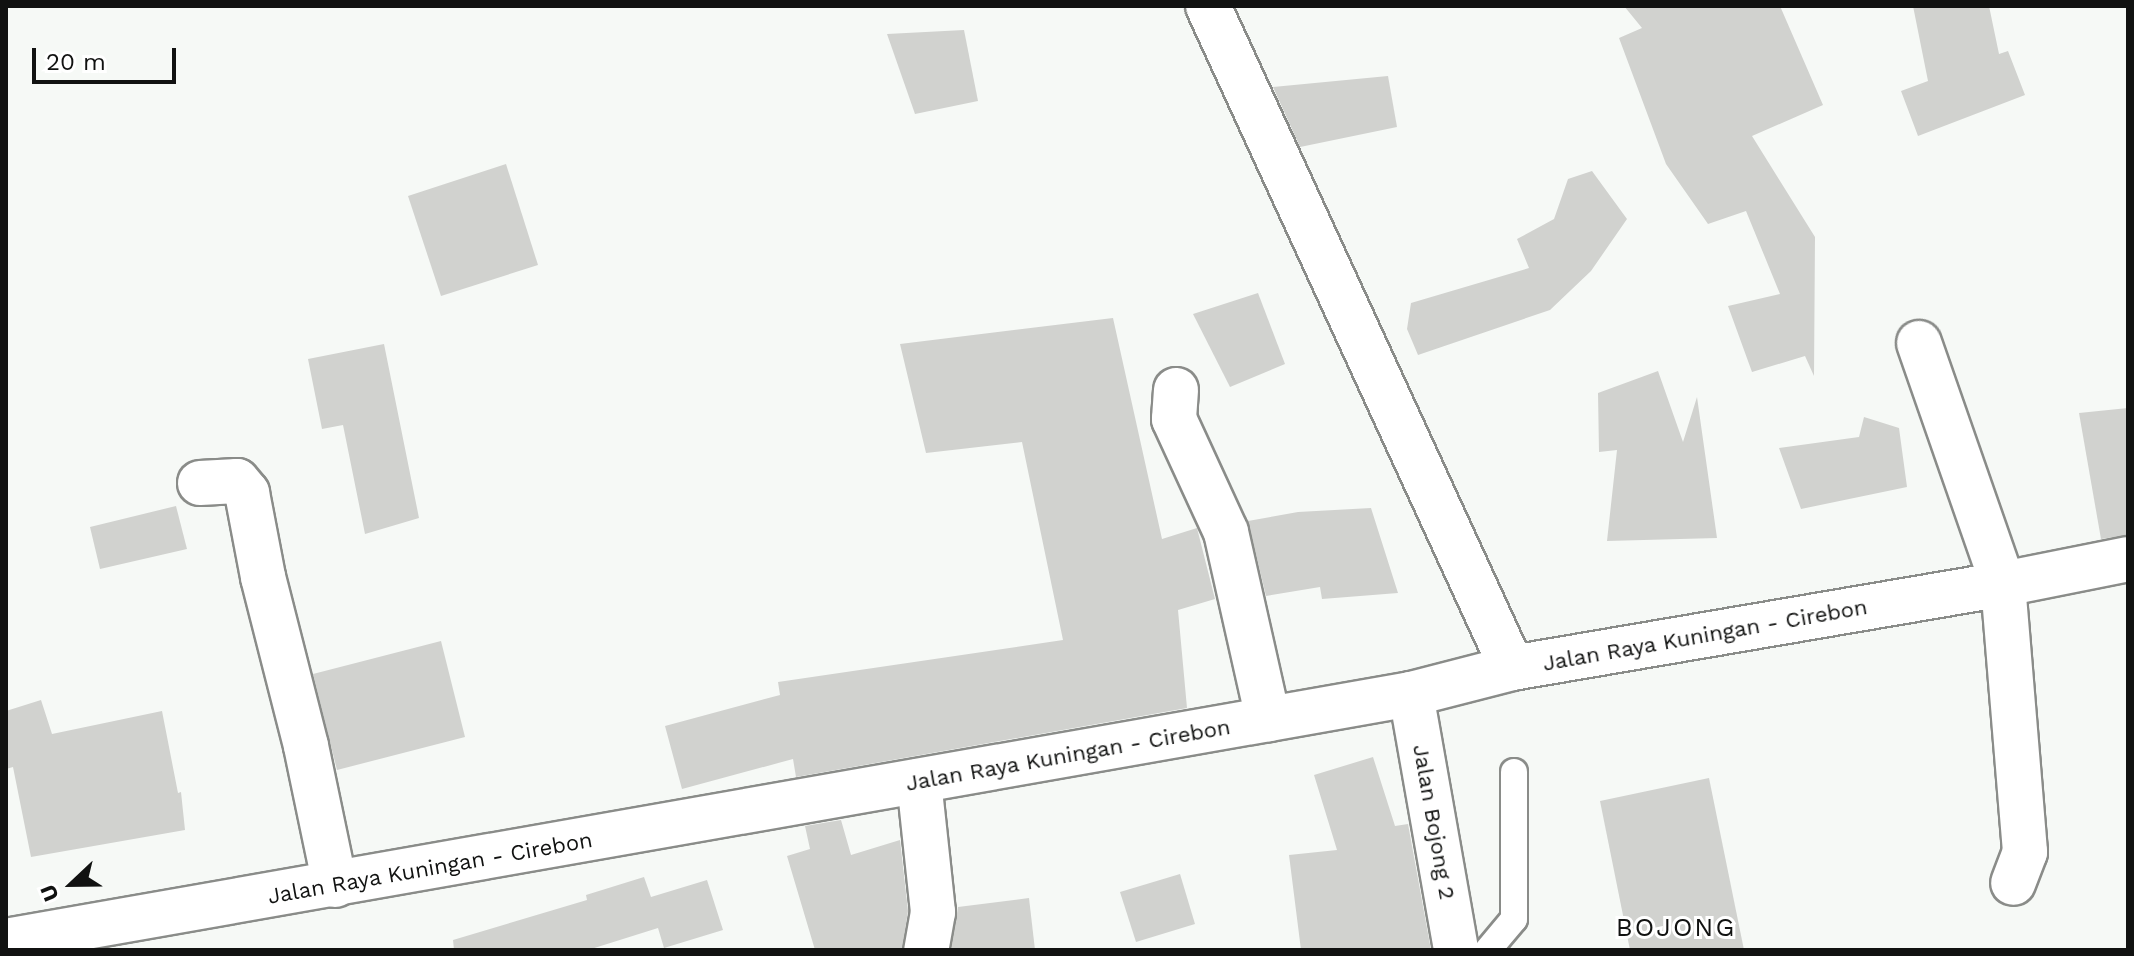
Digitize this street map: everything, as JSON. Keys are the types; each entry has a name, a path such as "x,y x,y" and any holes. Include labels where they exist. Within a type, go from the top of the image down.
{"main road":[{"path":"1208,6 1512,668"},
{"path":"1919,343 2003,584 2025,852 2013,883"},
{"path":"1176,390 1174,419 1226,532 1268,719"},
{"path":"200,483 237,481 247,493 263,577 306,746 335,885"},
{"name":"Jalan Raya Kuningan - Cirebon","path":"6,941 1411,694 1512,668 2003,584 2128,559"},
{"name":"Jalan Bojong 2","path":"1411,694 1456,950"},
{"path":"919,781 933,912 926,950"}],"lane":[{"path":"1488,950 1514,919 1514,772"}],"building":[{"path":"1624,6 1780,6 1823,105 1752,136 1815,237 1814,376 1805,356 1752,372 1728,306 1780,294 1746,211 1708,224 1666,164 1619,38 1642,28"},
{"path":"1913,6 1989,6 1999,54 2008,51 2025,95 1918,136 1901,91 1928,81"},
{"path":"964,30 978,101 915,114 887,34"},
{"path":"1388,76 1397,127 1300,147 1273,87"},
{"path":"506,164 538,265 441,296 408,196"},
{"path":"1592,171 1627,219 1591,271 1550,310 1418,355 1407,329 1411,303 1529,268 1517,239 1554,219 1568,179"},
{"path":"1258,293 1285,364 1230,387 1193,314"},
{"path":"1113,318 1162,539 1197,528 1215,599 1178,610 1187,708 796,777 793,759 682,789 665,726 780,695 778,682 1063,640 1022,442 926,453 900,344"},
{"path":"384,344 419,518 365,534 343,425 322,429 308,359"},
{"path":"1658,371 1683,442 1697,397 1717,538 1607,541 1617,450 1599,452 1598,393"},
{"path":"2128,408 2128,535 2101,539 2079,413"},
{"path":"1864,417 1899,428 1907,487 1801,509 1779,448 1859,437"},
{"path":"176,506 187,549 100,569 90,527"},
{"path":"1371,508 1398,593 1322,599 1320,587 1266,596 1248,521 1298,512"},
{"path":"441,641 465,737 337,770 313,674"},
{"path":"41,700 52,734 162,711 178,793 181,792 185,830 31,857 13,767 6,769 6,711"},
{"path":"1373,757 1395,826 1408,824 1431,950 1301,950 1289,855 1337,850 1314,775"},
{"path":"1709,778 1744,950 1630,950 1600,801"},
{"path":"841,820 851,855 900,840 908,911 902,950 815,950 787,856 810,849 805,826"},
{"path":"1180,874 1195,924 1136,942 1120,892"},
{"path":"644,877 651,897 707,880 723,930 664,948 658,928 588,950 454,950 453,940 587,900 586,895"},
{"path":"1029,898 1035,950 951,950 958,907"}],"district":[{"name":"BOJONG","path":"1676,928"}]}
